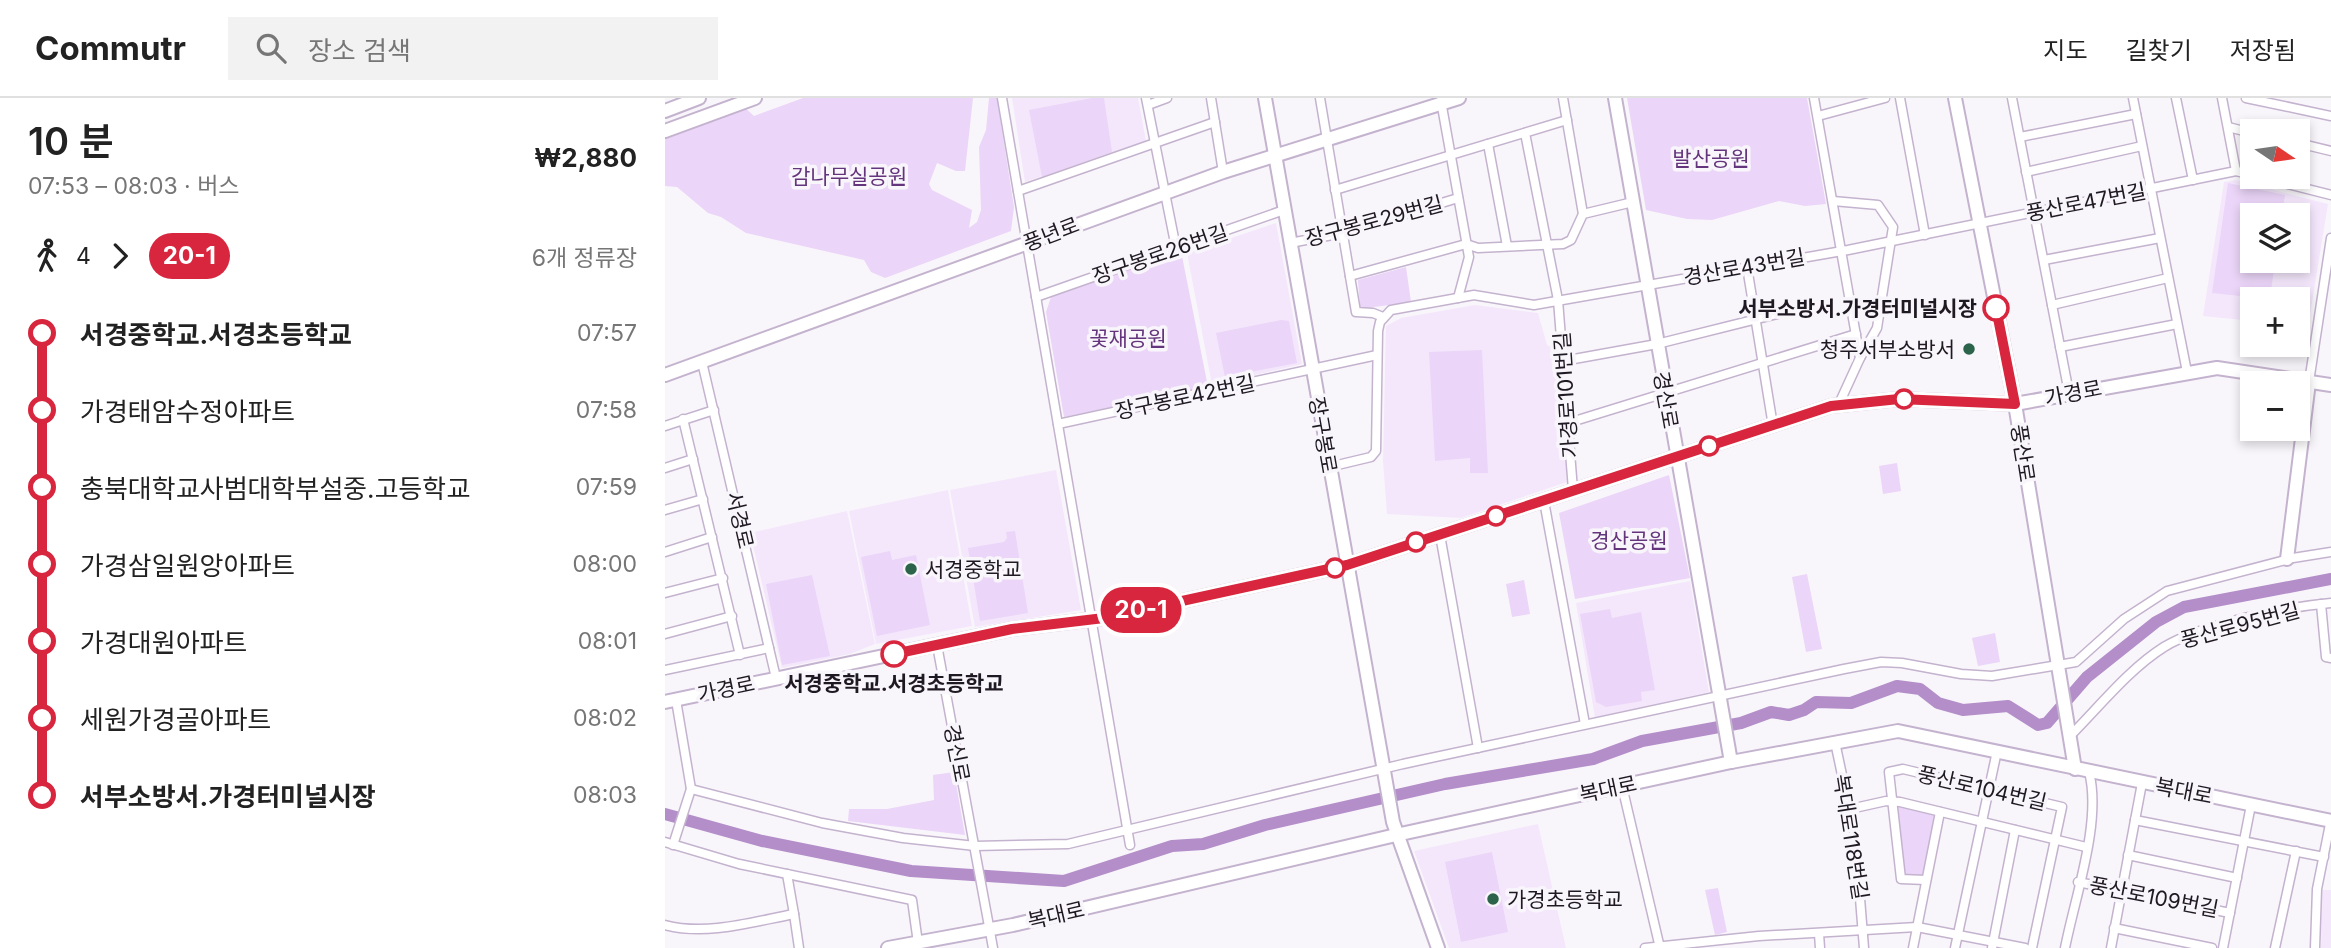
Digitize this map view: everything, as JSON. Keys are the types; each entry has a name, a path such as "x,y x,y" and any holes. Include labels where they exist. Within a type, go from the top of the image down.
{"street":[{"path":"665,111 699,98"},
{"path":"665,131 755,98"},
{"path":"1002,98 1131,845"},
{"path":"1167,98 1147,102 1175,248"},
{"path":"1211,98 1223,172"},
{"name":"장구봉로","path":"1265,98 1395,829"},
{"path":"1320,98 1356,312 1373,313 1383,317 1378,331 1376,452 1371,457 1329,467"},
{"name":"풍년로","path":"665,375 1223,172 1441,101 1459,98"},
{"path":"1350,276 1466,244 1478,248 1568,243 1583,214 1563,98"},
{"name":"경산로","path":"1615,98 1730,757"},
{"path":"1814,98 1860,358"},
{"path":"1818,116 1885,98"},
{"path":"1900,98 1925,235"},
{"name":"풍산로","path":"1955,98 2015,404 2075,769"},
{"path":"2133,98 2187,372"},
{"path":"2222,98 2235,171"},
{"path":"2246,98 2331,116"},
{"path":"2015,99 2026,172 2069,393"},
{"path":"2177,100 2193,180"},
{"path":"1441,101 1469,257 1458,298"},
{"path":"2020,136 2136,114"},
{"path":"1335,190 1567,120"},
{"path":"1018,191 1215,122"},
{"path":"2228,127 2240,130"},
{"name":"가경로101번길","path":"1525,133 1558,300 1573,490"},
{"path":"1488,144 1507,246"},
{"path":"2026,172 2142,146"},
{"path":"2310,146 2331,151"},
{"name":"풍산로47번길","path":"1925,235 2235,171 2240,172"},
{"path":"2307,189 2331,195"},
{"name":"장구봉로29번길","path":"1290,243 1343,233 1458,198"},
{"path":"1833,201 1878,205 1892,222 1877,328 1838,406"},
{"path":"1583,214 1633,202"},
{"name":"장구봉로26번길","path":"1036,297 1285,210"},
{"name":"경산로43번길","path":"1383,317 1391,310 1474,295 1534,305 1925,235"},
{"path":"2043,261 2160,238"},
{"path":"2310,375 2331,238"},
{"path":"1747,267 1773,426"},
{"path":"2052,305 2168,278"},
{"path":"1563,361 1657,344 1789,311"},
{"path":"2060,346 2177,324"},
{"path":"1568,423 1664,391 1856,334"},
{"name":"장구봉로42번길","path":"1058,424 1377,355"},
{"name":"서경로","path":"702,362 776,678"},
{"name":"가경로","path":"691,789 670,701 1012,629 1092,619 1347,565 1676,456 1838,406 1899,399 2015,404 2187,372 2217,368 2240,372"},
{"name":"가경로","path":"2310,382 2331,385"},
{"path":"665,426 714,410"},
{"path":"683,419 740,654"},
{"path":"2287,559 2302,441"},
{"path":"665,468 693,459"},
{"path":"665,510 702,499"},
{"path":"1544,501 1585,724"},
{"path":"1440,535 1478,748"},
{"path":"665,552 712,537"},
{"path":"918,943 912,900 787,874 669,843 691,789 858,830 975,846 1067,844 1585,724 1720,699 1769,683 1881,662 1977,676 2059,672 2076,662 2124,619 2167,591 2287,559 2331,552"},
{"path":"665,593 723,578"},
{"name":"풍산로95번길","path":"2069,732 2164,647 2197,633 2331,603"},
{"path":"2321,604 2328,658"},
{"path":"665,634 732,616"},
{"name":"경신로","path":"937,645 990,929"},
{"path":"665,670 769,648"},
{"name":"복대로","path":"888,948 990,929 1395,829 1622,786 1730,757 1898,731 2331,820"},
{"name":"복대로118번길","path":"1835,742 1850,809 1864,948"},
{"path":"1955,948 1997,751"},
{"name":"풍산로104번길","path":"1892,801 1889,772 1903,769 1988,788 2062,807 2055,840"},
{"path":"2066,948 2094,793 2089,772"},
{"path":"2111,948 2143,783"},
{"path":"1622,786 1659,946"},
{"path":"1892,801 1901,879 1926,880"},
{"path":"1850,809 1892,801 2086,847"},
{"path":"2223,948 2251,805"},
{"path":"1913,948 1940,812"},
{"path":"2135,820 2324,857"},
{"path":"2315,948 2324,857 2331,820"},
{"path":"1395,829 1438,948"},
{"path":"1992,945 2015,830"},
{"path":"2032,948 2055,840"},
{"path":"2275,948 2296,851"},
{"path":"2128,855 2237,878"},
{"path":"787,874 799,948"},
{"name":"풍산로109번길","path":"2078,882 2230,913"},
{"path":"665,925 682,929 718,928 794,914"},
{"path":"1645,948 1917,927 1958,934 1992,945 2025,948"},
{"path":"2114,928 2212,948"},
{"path":"990,929 993,948"},
{"path":"1819,934 1820,948"}],"shaded area":[{"path":"1012,98 1138,98 1146,141 1025,182"},
{"path":"2235,180 2240,181 2240,189 2270,189 2328,204 2310,315 2310,287 2240,287 2240,320 2203,316 2224,182"},
{"path":"1276,223 1302,364 1212,385 1187,253"},
{"path":"1475,305 1538,313 1547,345 1555,349 1567,482 1461,518 1387,514 1383,461 1386,326 1401,318"},
{"path":"1056,470 1081,610 975,627 950,490"},
{"name":"서경중학교","path":"948,490 972,626 876,644 849,511"},
{"path":"847,511 875,644 850,654 782,668 750,533"},
{"path":"1690,581 1709,692 1595,718 1576,603"},
{"name":"가경초등학교","path":"1538,824 1566,948 1449,948 1414,851"},
{"path":"2322,890 2331,890 2331,948 2321,948"}],"green space":[{"name":"감나무실공원","path":"803,98 973,98 965,171 956,171 937,163 929,184 932,190 972,210 969,228 977,222 981,210 979,147 986,130 989,98 997,98 1014,207 1011,231 885,278 871,272 864,260 746,233 721,217 708,213 677,187 665,186 665,137 743,106 754,116"},
{"path":"1104,98 1112,152 1042,177 1029,110"},
{"name":"발산공원","path":"1627,98 1807,98 1826,204 1805,206 1779,201 1712,220 1687,219 1646,210"},
{"path":"2228,183 2240,186 2240,189 2256,189 2285,195 2284,203 2240,203 2240,273 2273,273 2272,287 2240,287 2240,296 2212,293"},
{"name":"꽃재공원","path":"1181,251 1208,387 1064,417 1046,312 1051,297"},
{"path":"1406,267 1411,302 1360,309 1358,280"},
{"path":"1281,320 1289,321 1297,363 1225,377 1216,333"},
{"path":"1482,350 1488,473 1470,473 1470,458 1435,461 1429,352"},
{"path":"1897,463 1901,491 1883,494 1879,466"},
{"name":"경산공원","path":"1669,475 1690,578 1575,599 1559,513"},
{"path":"1015,531 1028,613 980,621 968,548 1004,542 1007,538 1006,532"},
{"path":"890,551 892,560 916,555 930,625 877,636 861,557"},
{"path":"1807,574 1822,649 1806,652 1792,577"},
{"path":"812,575 830,656 782,665 766,584"},
{"path":"1524,580 1530,614 1512,617 1506,584"},
{"path":"1610,609 1612,618 1641,612 1655,690 1641,692 1642,701 1606,707 1596,702 1580,614"},
{"path":"1995,633 2000,662 1978,666 1972,638"},
{"path":"954,772 965,835 848,821 849,809 887,809 934,800 933,775"},
{"path":"1896,804 1936,814 1923,877 1904,876"},
{"path":"1492,852 1508,932 1461,942 1445,862"},
{"path":"1718,888 1727,932 1715,935 1705,890"}],"waterway":[{"path":"665,814 762,841 911,871 1064,881 1172,846 1203,844 1265,825 1445,784 1593,759 1642,741 1741,723 1771,712 1789,715 1816,702 1851,703 1897,686 1920,689 1938,703 1963,710 2008,706 2038,725 2047,723 2087,677 2156,622 2184,607 2331,579"}],"bus line":[{"name":"20-1","path":"894,654 1012,629 1104,618 1347,565 1831,406 1899,399 2015,404 1996,308"}],"place":[{"name":"서부소방서.가경터미널시장","path":"1996,308"},
{"name":"청주서부소방서","path":"1969,349"},
{"name":"서경중학교","path":"911,569"},
{"name":"서경중학교.서경초등학교","path":"894,654"},
{"name":"가경초등학교","path":"1493,899"}]}
